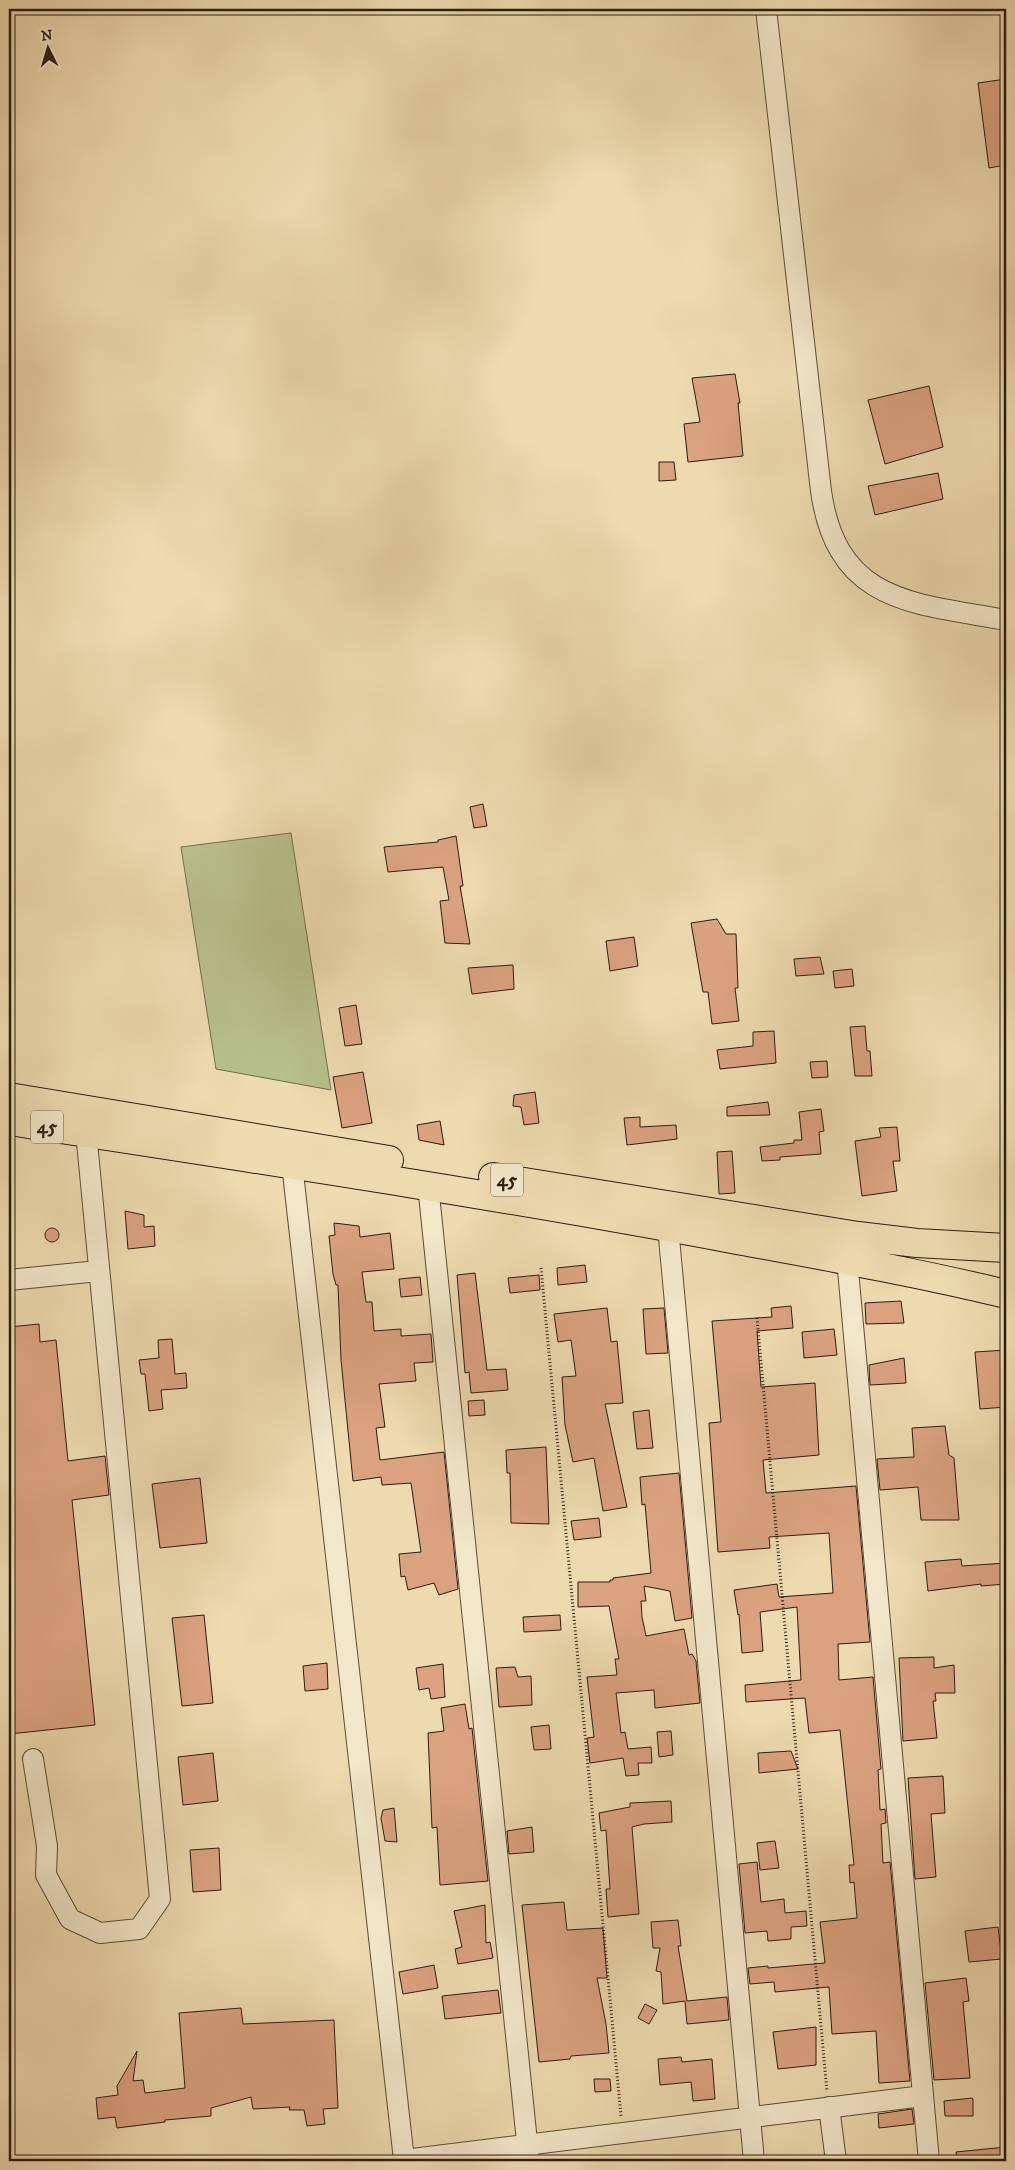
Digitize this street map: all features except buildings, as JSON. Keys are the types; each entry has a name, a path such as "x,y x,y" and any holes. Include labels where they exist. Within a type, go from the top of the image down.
{"highway":[{"name":"45","path":"9,1097 798,1228 918,1243 1006,1248"},
{"name":"45","path":"9,1121 292,1164 668,1227 847,1259 1006,1294"}],"street":[{"path":"766,9 821,491 827,523 833,539 850,566 875,588 889,595 921,605 1006,620"},
{"path":"33,1759 46,1846 46,1875 70,1919 100,1933 139,1929 160,1899 86,1132"},
{"path":"292,1164 399,2161 528,2153 750,2117 923,2096"},
{"path":"428,1186 528,2153"},
{"path":"668,1227 754,2161"},
{"path":"847,1259 929,2161"},
{"path":"9,1280 98,1271"},
{"path":"829,2107 836,2161"}],"path":[{"path":"541,1268 622,2123"},
{"path":"756,1318 829,2107"}],"green space":[{"path":"291,833 331,1090 216,1069 181,847"}]}
